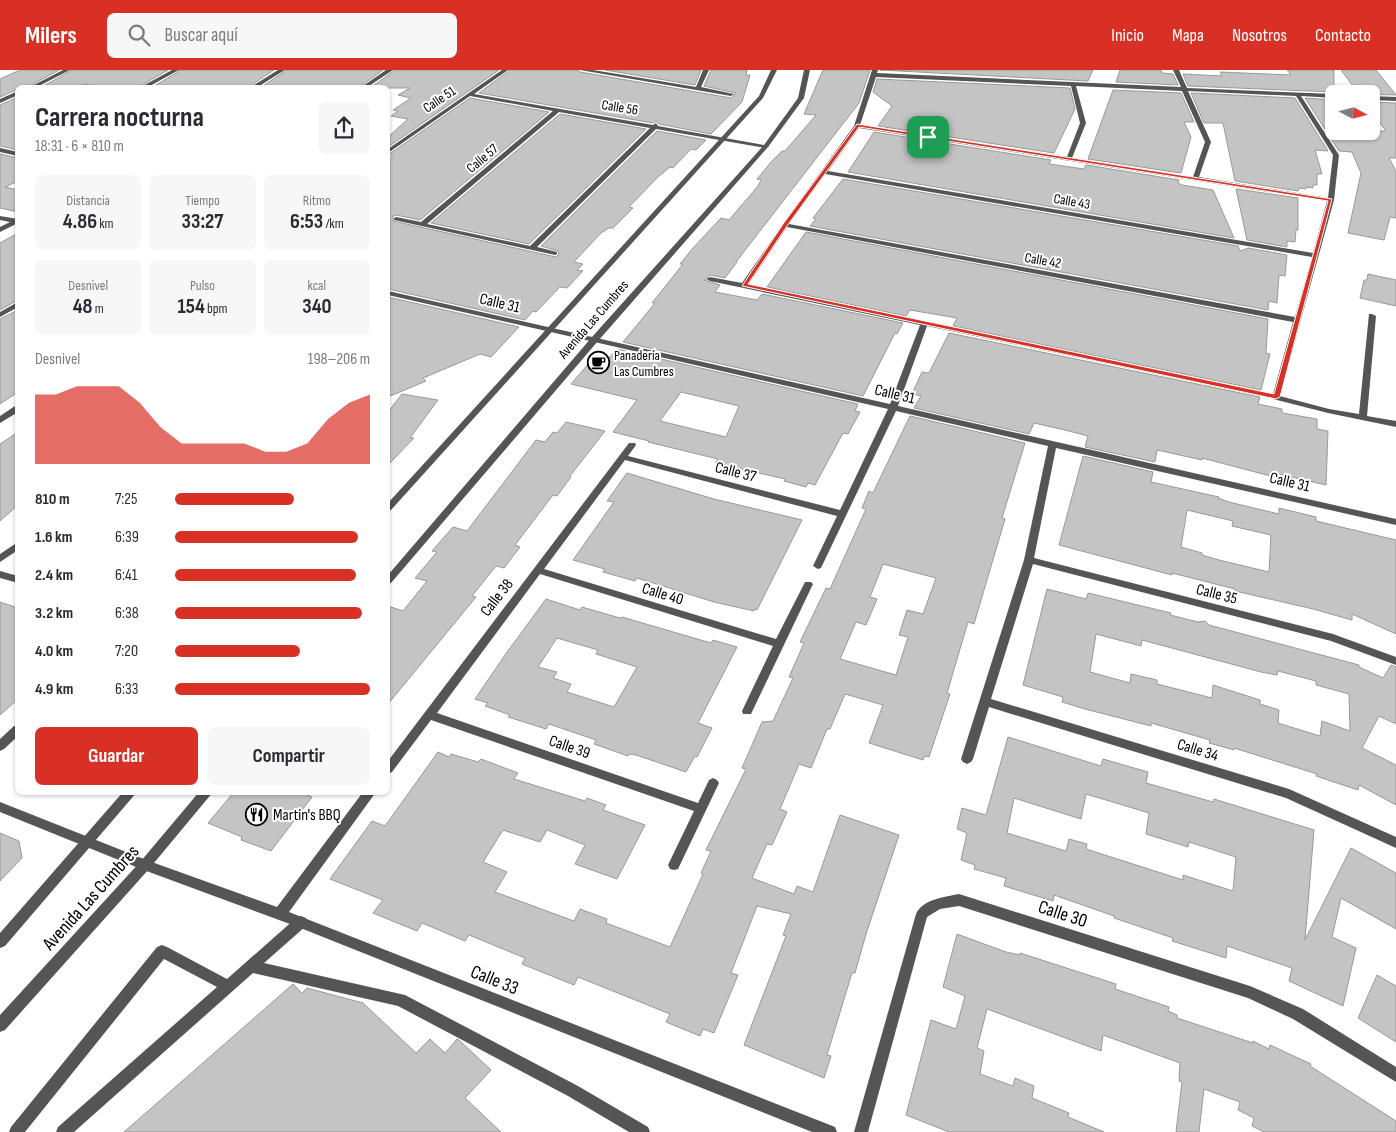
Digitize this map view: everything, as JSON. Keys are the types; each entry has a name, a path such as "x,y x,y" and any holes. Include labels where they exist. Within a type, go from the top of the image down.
{"street":[{"path":"36,85 67,70"},
{"path":"147,85 176,70"},
{"path":"256,85 282,70"},
{"path":"367,85 390,70"},
{"name":"Calle 51","path":"390,150 505,70"},
{"path":"583,70 731,94"},
{"path":"698,88 706,70"},
{"name":"Avenida Las Cumbres","path":"390,506 725,138 760,97 774,70"},
{"name":"Avenida Las Cumbres","path":"390,579 595,339 766,146 801,98 807,70"},
{"path":"1176,70 1208,142 1195,179"},
{"path":"744,285 857,126 875,72 1185,90 1325,96"},
{"path":"1070,159 1083,123 1073,84"},
{"path":"0,101 15,94"},
{"name":"Calle 56","path":"471,95 656,125 766,146"},
{"path":"1276,397 1330,200 1336,155 1298,95"},
{"path":"1380,98 1396,99"},
{"name":"Calle 57","path":"422,225 559,109"},
{"path":"532,248 656,125"},
{"path":"857,126 1330,200"},
{"path":"0,150 15,152"},
{"name":"Calle 43","path":"825,172 1315,256"},
{"path":"0,218 15,221"},
{"path":"396,219 555,253"},
{"path":"0,230 15,222"},
{"name":"Calle 42","path":"785,225 1297,320"},
{"path":"710,279 1276,397 1328,411 1363,416 1396,424"},
{"name":"Calle 31","path":"390,293 1396,522"},
{"path":"0,315 15,306"},
{"path":"1363,416 1372,316"},
{"path":"818,566 893,408 924,324"},
{"path":"0,420 15,410"},
{"path":"966,759 1008,632 1029,560 1053,443"},
{"name":"Calle 38","path":"390,765 632,445"},
{"name":"Calle 37","path":"622,458 842,514"},
{"path":"0,559 15,547"},
{"name":"Calle 35","path":"1029,560 1333,638 1396,661"},
{"name":"Calle 40","path":"537,570 779,644"},
{"path":"0,574 15,579"},
{"path":"747,710 808,584"},
{"name":"Calle 34","path":"984,701 1290,794 1396,843"},
{"name":"Calle 39","path":"428,714 701,809"},
{"path":"0,746 15,732"},
{"path":"674,865 713,783"},
{"path":"0,942 128,795"},
{"name":"Avenida Las Cumbres","path":"0,1025 144,866 204,795"},
{"path":"280,914 368,795"},
{"name":"Calle 33","path":"0,807 144,866 301,922 830,1132"},
{"name":"Calle 30","path":"861,1132 922,914 938,904 959,900 1250,992 1298,1014 1396,1075"},
{"path":"63,1132 301,922"},
{"path":"16,1132 162,951 228,986"},
{"path":"250,966 400,1000 573,1091 643,1132"}],"building":[{"path":"20,70 59,70 32,85 15,85 15,90 0,97 0,79"},
{"path":"72,70 168,70 142,85 45,85"},
{"path":"181,70 274,70 252,85 156,85"},
{"path":"287,70 383,70 362,85 264,85"},
{"path":"395,70 499,70 390,146 390,135 408,119 391,116 398,111 393,110 411,98 398,95 410,88 390,88 390,85 374,85"},
{"path":"510,70 578,70 580,72 731,98 736,93 704,86 711,70 747,70 746,75 750,75 742,102 711,134 659,124 656,121 653,123 479,93"},
{"path":"605,70 701,70 695,85"},
{"path":"823,70 870,70 859,103 725,278 710,275 704,280 720,285 715,292 757,300 762,294 903,323 897,334 895,333 863,396 623,342 655,303 652,303 683,264 680,264 693,248 721,218 729,220 758,186 761,180 757,179 782,151 785,151 816,115 804,114"},
{"path":"880,70 1093,70 1088,81"},
{"path":"1120,70 1161,70 1162,73 1173,74 1178,85 1116,82"},
{"path":"1287,70 1334,70 1334,85 1325,85 1325,92 1188,86 1183,74 1222,76 1220,72 1291,75"},
{"path":"1341,70 1376,70 1396,95 1380,95 1380,85 1352,85"},
{"path":"877,79 1070,88 1075,109 1054,153 878,126 892,106 873,92"},
{"path":"1113,90 1181,93 1194,122 1184,122 1191,137 1181,173 1088,159"},
{"path":"1191,93 1295,98 1328,151 1315,150 1322,174 1317,174 1317,185 1313,185 1313,188 1299,188 1298,191 1235,181 1223,123 1204,123"},
{"path":"15,98 15,149 0,146 0,105"},
{"path":"470,98 549,112 420,220 396,215 393,216 393,221 556,257 559,254 558,251 541,246 657,131 706,140 696,150 691,149 673,168 670,167 658,177 629,207 633,208 613,228 609,228 601,233 574,262 583,264 577,270 583,271 567,288 560,287 536,312 533,311 525,320 390,289 390,154"},
{"path":"1305,98 1325,99 1325,129"},
{"path":"1380,102 1396,103 1396,158 1389,158 1396,171 1396,218 1390,217 1384,240 1348,233 1361,173 1352,152 1339,151 1332,140 1380,140 1380,131 1386,131 1380,123"},
{"path":"560,114 646,129 529,244 431,223"},
{"path":"874,132 1051,160 1049,164 1084,169 1086,165 1179,180 1178,183 1182,185 1213,190 1234,238 848,172"},
{"path":"0,154 15,157 15,182 5,187 15,189 15,211 0,208"},
{"path":"843,179 1238,246 1240,251 1248,248 1287,255 1285,276 1279,275 1277,303 1269,301 1268,310 810,226 816,219 813,218"},
{"path":"1236,189 1298,198 1298,230 1296,230 1295,242 1287,241 1287,247 1247,240"},
{"path":"806,232 1268,319 1266,353 1270,354 1261,390 953,326 957,318 910,310 906,316 767,287"},
{"path":"15,235 15,302 0,310 0,243"},
{"path":"1368,274 1396,280 1396,306 1360,298 1364,280 1367,280"},
{"path":"390,297 519,327 491,357 480,354 423,378 426,381 390,396"},
{"path":"15,312 15,394 0,404 0,319"},
{"path":"949,333 1260,397 1258,404 1282,409 1282,413 1317,419 1317,429 1328,431 1326,485 1278,474 1278,478 1202,458 1202,460 1157,450 1155,462 1085,447 1088,436 1034,423 1029,434 914,408 921,396 912,394 922,372 929,373"},
{"path":"617,349 858,404 855,411 860,412 848,434 843,433 815,485 808,483 806,487 784,481 785,479 715,463 718,459 613,432 637,400 571,384 596,355 609,358","holes":["681,392 739,406 726,437 660,421"]},
{"path":"402,394 438,400 410,438 414,438 390,463 390,409"},
{"path":"910,416 1025,443 1002,518 1005,519 974,624 968,622 947,693 950,694 929,757 925,756 923,760 869,743 883,705 845,694 830,729 827,729 811,768 799,764 780,809 787,812 772,845 767,844 752,878 794,894 797,886 813,892 840,815 899,835 855,973 852,973 827,1055 831,1056 824,1078 744,1045 786,936 783,935 791,914 757,906 731,973 738,975 714,1033 703,1029 700,1036 666,1022 670,1014 578,977 574,985 522,964 525,958 469,935 465,941 422,923 417,931 373,913 383,900 330,879 372,821 385,826 438,752 449,757 451,754 478,762 481,759 518,773 514,779 585,801 587,798 606,805 603,810 645,825 617,879 575,864 585,845 547,830 540,842 503,830 483,862 507,872 495,892 574,921 580,909 607,919 606,923 670,947 703,874 701,873 711,851 706,850 746,769 742,768 762,722 773,721 793,678 789,677 804,643 800,642 826,588 830,589 866,509 862,508 869,491 873,493","holes":["883,564 936,578 923,614 907,610 899,635 908,637 896,675 840,659 856,622 866,625 877,599 870,597"]},
{"path":"566,422 605,431 557,496 553,495 515,545 520,547 504,568 496,566 472,596 476,597 390,702 390,607 403,611 427,581 415,578 437,552 432,551 453,527 467,531 536,440 545,442 553,432 557,433"},
{"path":"15,434 15,508 0,521 0,444"},
{"path":"1083,456 1153,472 1151,482 1219,497 1229,502 1279,514 1279,508 1316,517 1316,521 1396,540 1396,634 1352,614 1352,620 1059,545","holes":["1187,510 1233,521 1232,526 1271,535 1269,572 1219,560 1181,547"]},
{"path":"627,473 714,499 802,520 757,610 755,609 754,611 714,602 637,578 635,581 603,572 605,569 573,560 614,502 607,501"},
{"path":"1047,589 1086,599 1088,593 1171,613 1170,615 1198,622 1205,621 1209,625 1359,665 1359,667 1383,678 1391,665 1396,667 1396,724 1379,716 1362,748 1396,765 1396,805 1359,785 1358,790 1316,776 1317,774 1234,748 1234,750 1209,743 1210,740 1151,723 1151,726 1085,709 1062,702 1063,697 1023,685","holes":["1096,634 1141,646 1142,640 1261,672 1277,675 1278,671 1316,681 1316,685 1349,694 1350,731 1322,721 1320,736 1278,723 1279,710 1260,704 1260,700 1213,685 1212,698 1157,684 1157,680 1131,674 1130,683 1090,672"]},
{"path":"546,599 580,610 582,607 622,617 711,643 713,640 737,647 698,723 712,728 697,757 695,756 686,772 636,755 630,754 628,756 594,744 596,740 549,724 546,729 508,717 510,715 485,706 488,703 475,699","holes":["557,638 598,650 596,654 637,667 614,707 567,692 571,684 553,678 557,672 538,667"]},
{"path":"0,602 15,607 15,702 0,715"},
{"path":"1008,737 1101,766 1103,759 1148,772 1146,783 1213,802 1214,799 1314,830 1305,940 1351,848 1396,873 1396,929 1341,898 1332,937 1356,948 1343,1006 1289,981 1292,968 1227,946 1226,958 1172,941 1173,938 1054,895 1053,901 1004,886 1006,878 974,869 975,865 961,860 967,833 957,829 962,808 986,815","holes":["1086,794 1149,813 1146,834 1188,847 1189,842 1236,857 1233,891 1183,875 1183,880 1086,849 1087,844 1069,839 1066,851 1007,833 1014,798 1081,819"]},
{"path":"231,795 307,795 312,797 271,851 241,840 242,837 208,823"},
{"path":"0,833 19,841 22,858 0,881"},
{"path":"957,934 1006,952 1020,955 1020,953 1116,984 1115,989 1169,1007 1168,1011 1177,1015 1177,1018 1253,1043 1253,1041 1269,1049 1270,1045 1311,1064 1310,1066 1396,1121 1396,1132 1264,1132 1252,1126 1254,1118 1238,1110 1240,1102 1204,1089 1199,1132 1176,1132 1182,1082 1179,1081 1180,1063 1103,1035 1101,1051 987,1009 977,1048 984,1051 980,1074 1013,1086 1015,1078 1034,1086 1032,1098 1069,1113 1068,1117 1104,1132 949,1132 906,1115 931,1020 956,1029 965,996 943,987"},
{"path":"1377,975 1396,986 1396,1042 1358,1018"},
{"path":"293,984 302,993 307,988 363,1003 416,1053 430,1039 445,1053 457,1039 459,1040 491,1070 465,1098 501,1132 124,1132"}],"place":[{"name":"Panadería Las Cumbres","path":"598,363"},
{"name":"Martin's BBQ","path":"257,814"}],"route":[{"path":"857,126 928,137 1330,200 1276,397 744,285 857,126"}]}
